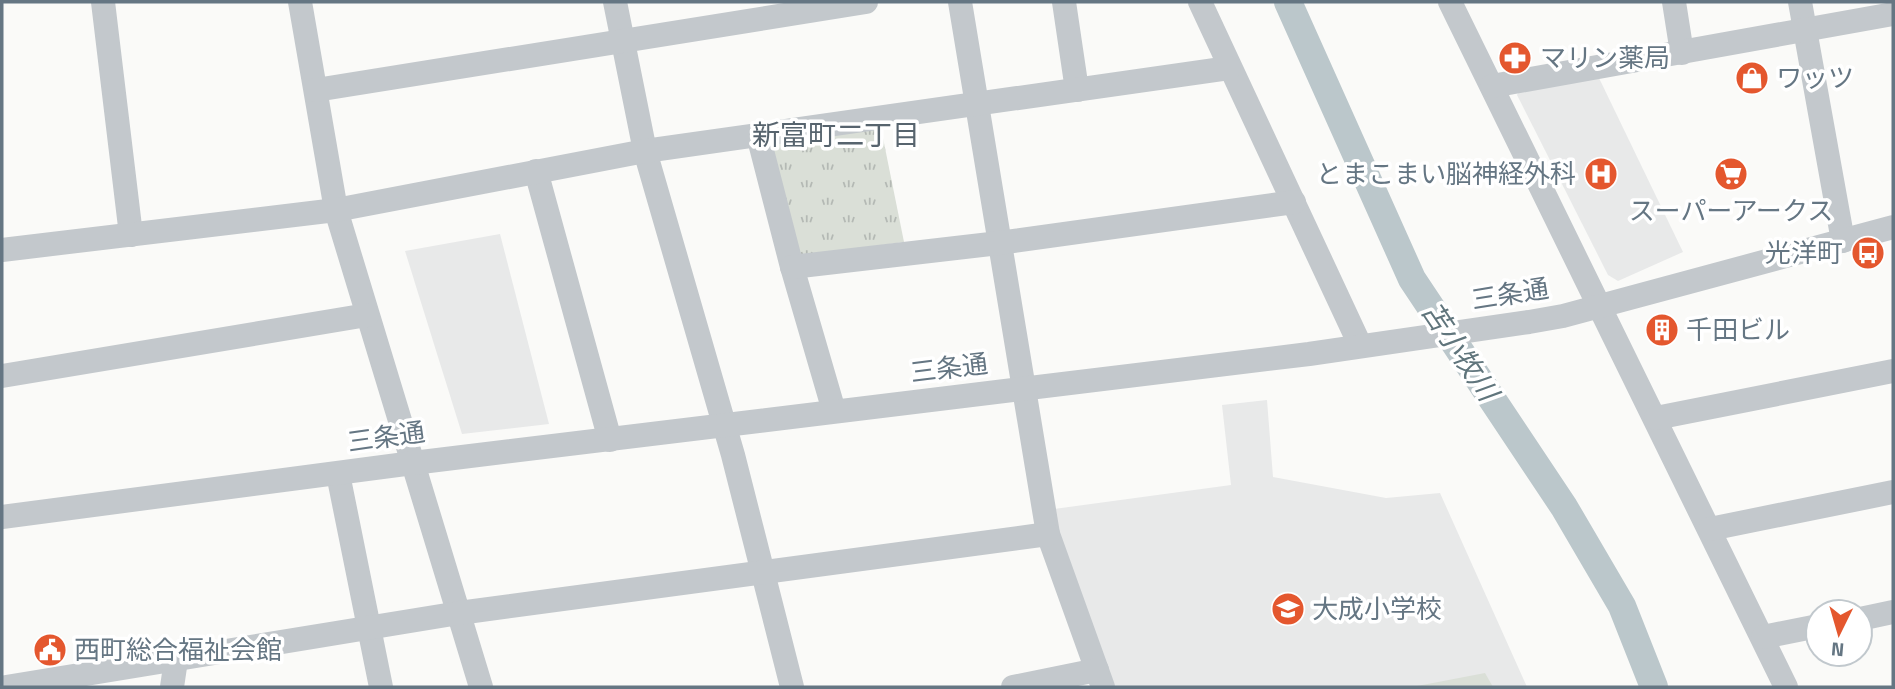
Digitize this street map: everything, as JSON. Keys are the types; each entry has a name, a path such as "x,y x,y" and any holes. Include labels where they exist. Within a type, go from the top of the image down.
{"street":[{"path":"103,2 131,235"},
{"path":"300,2 336,210 481,687"},
{"path":"615,2 645,151 723,425 792,687"},
{"path":"316,90 866,2"},
{"path":"960,2 1048,534 1100,679 1013,687"},
{"path":"1064,2 1077,90"},
{"path":"1200,2 1360,345"},
{"path":"1450,2 1786,687"},
{"path":"1674,2 1682,53"},
{"path":"1800,2 1843,241"},
{"path":"1492,86 1893,14"},
{"path":"2,250 336,210 645,151 1229,68"},
{"path":"758,135 834,411"},
{"path":"536,172 610,440"},
{"path":"793,267 999,243 1294,202"},
{"name":"三条通","path":"2,517 413,463 1309,354 1530,322 1600,307 1893,227"},
{"path":"2,376 368,315"},
{"path":"1656,418 1893,371"},
{"path":"338,474 381,687"},
{"path":"1710,529 1893,492"},
{"path":"6,687 459,612 1048,534"},
{"path":"1874,615 1893,612"},
{"path":"1763,637 1804,629"},
{"path":"172,687 176,660"}],"shaded area":[{"name":"とまこまい脳神経外科","path":"1599,78 1683,252 1618,281 1608,275 1517,95 1519,91"},
{"path":"500,234 549,424 462,434 405,251"},
{"name":"大成小学校","path":"1267,400 1273,477 1386,498 1440,493 1527,687 1112,687 1057,532 1054,509 1231,485 1222,405"}],"green space":[{"path":"871,127 882,133 904,242 800,256 768,148 773,140"},
{"path":"1485,673 1493,687 1412,687"}],"waterway":[{"name":"苫小牧川","path":"1288,2 1412,279 1564,507 1622,606 1654,687"}],"place":[{"name":"マリン薬局","path":"1515,58"},
{"name":"ワッツ","path":"1752,78"},
{"name":"とまこまい脳神経外科","path":"1601,174"},
{"name":"スーパーアークス","path":"1731,174"},
{"name":"光洋町","path":"1868,253"},
{"name":"千田ビル","path":"1662,330"},
{"name":"大成小学校","path":"1288,609"},
{"name":"西町総合福祉会館","path":"50,650"}],"district":[{"name":"新富町二丁目","path":"836,135"}]}
